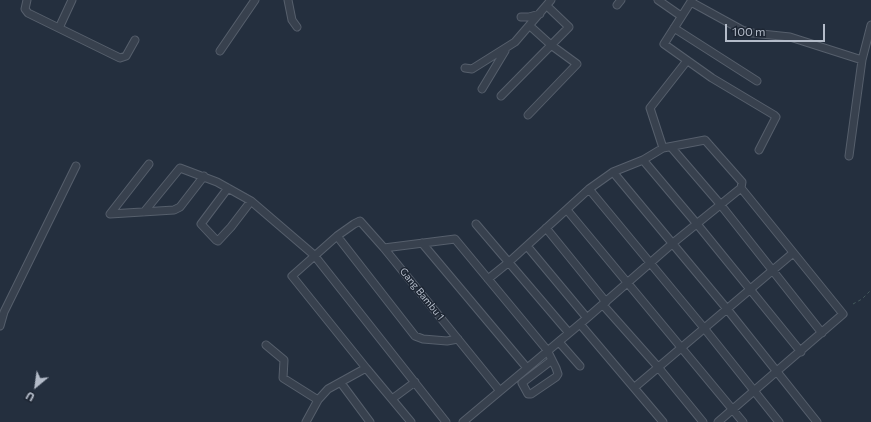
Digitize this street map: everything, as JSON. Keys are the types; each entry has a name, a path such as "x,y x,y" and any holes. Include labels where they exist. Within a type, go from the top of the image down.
{"street":[{"path":"27,0 25,9 28,13 120,58 126,56 135,40"},
{"path":"59,28 72,0"},
{"path":"220,52 255,0"},
{"path":"288,0 292,20 297,27"},
{"path":"658,0 681,16"},
{"path":"759,150 776,117 686,62 663,44 691,1 742,30 752,33 790,37 863,57 871,55"},
{"path":"465,68 472,69 506,49 530,26 549,3 569,27 501,96"},
{"path":"521,17 529,17 540,14"},
{"path":"528,115 577,64 551,45 530,26"},
{"path":"674,28 757,81"},
{"path":"849,156 863,57 870,28"},
{"path":"482,89 506,49"},
{"path":"686,62 656,98 650,108 667,147 720,204 822,333"},
{"path":"463,422 547,350 559,342 605,303 673,243 741,188 742,182 705,140 692,141 667,147 643,160 614,172 589,189 527,246 488,279"},
{"path":"643,160 801,352"},
{"path":"149,164 110,214 177,209 204,176"},
{"path":"0,326 2,315 76,166"},
{"path":"144,212 180,168 204,176 251,201 314,255 446,422"},
{"path":"614,172 778,371 817,422"},
{"path":"228,188 201,224 216,240 218,241 231,227 251,201"},
{"path":"718,422 801,352 843,312 741,188"},
{"path":"589,189 704,328 779,422"},
{"path":"567,210 743,422"},
{"name":"Gang Bambu 1","path":"337,236 360,221 384,248 500,391"},
{"path":"476,224 569,333"},
{"path":"546,228 605,303 703,422"},
{"path":"411,422 292,277 294,272 337,236 415,336 423,339 447,341 458,339"},
{"path":"384,248 455,239 547,350 552,360 558,374 556,377 531,394 528,394 522,383 552,360"},
{"path":"422,243 527,368"},
{"path":"527,246 587,318"},
{"path":"635,387 793,253"},
{"path":"580,324 635,387 663,422"},
{"path":"559,342 580,366"},
{"path":"266,345 284,360 283,378 318,400"},
{"path":"306,422 318,400 328,389 366,368"},
{"path":"341,382 366,421"},
{"path":"392,399 415,382"}],"path":[{"path":"853,304 862,299 871,290"}]}
